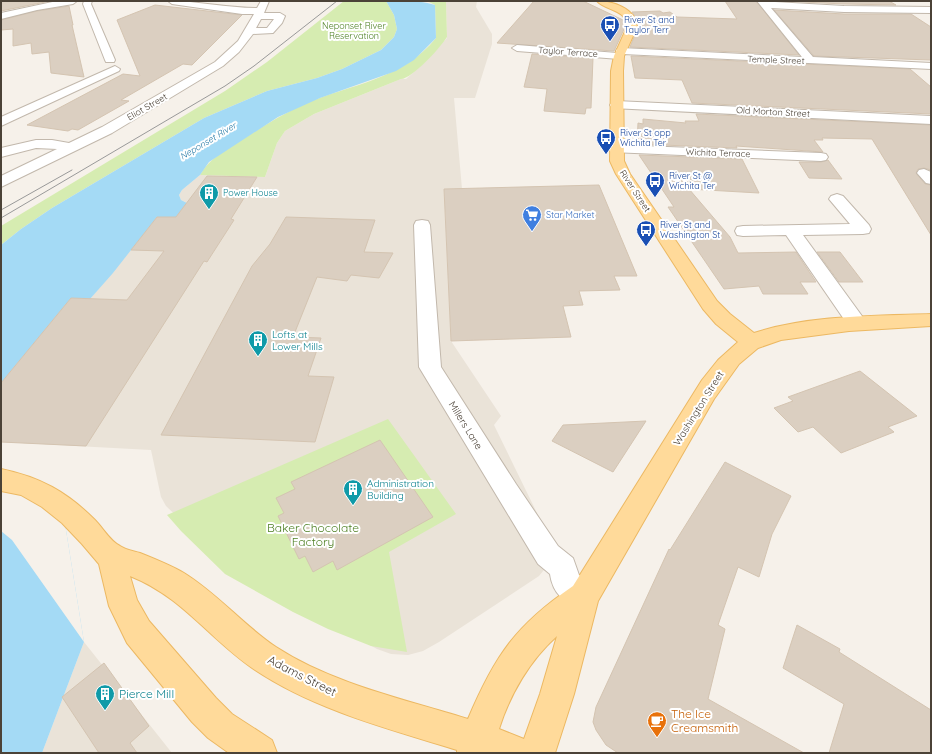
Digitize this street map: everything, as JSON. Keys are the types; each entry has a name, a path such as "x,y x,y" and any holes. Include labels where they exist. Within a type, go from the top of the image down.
{"main road":[{"name":"River Street","path":"600,1 620,10 632,21 632,27 620,54 617,71 616,149 617,161 620,170 705,298 723,319 752,342"},
{"name":"Washington Street","path":"537,753 557,694 584,596 714,380 742,350 752,342 778,334 858,323 931,320"},
{"name":"Adams Street","path":"1,480 32,488 51,497 63,506 112,557 145,568 183,589 203,605 251,649 300,678 354,701 476,746 516,753"},
{"path":"112,557 116,579 124,606 138,632 204,710 226,731 259,753"},
{"name":"Washington Street","path":"476,746 497,689 518,654 534,636 563,609 584,596"}],"street":[{"path":"1,16 33,7 73,1"},
{"path":"2,121 112,64 87,4 88,1"},
{"path":"172,1 242,11 261,10 280,16 277,23 270,31 250,31"},
{"path":"763,3 844,9 931,10"},
{"path":"763,3 811,61"},
{"name":"Eliot Street","path":"1,182 112,128 212,69 237,50 244,42 261,10"},
{"name":"Taylor Terrace","path":"518,48 620,54"},
{"name":"Temple Street","path":"620,54 931,66"},
{"name":"Old Morton Street","path":"616,105 931,120"},
{"path":"1,153 38,143 50,143 72,148"},
{"name":"Wichita Terrace","path":"616,149 821,157"},
{"path":"743,231 863,229 837,199"},
{"name":"Millers Lane","path":"422,225 430,366 548,555 563,567 566,583 584,596"},
{"path":"791,230 858,323"}],"shaded area":[{"path":"446,1 477,1 476,7 492,34 492,44 475,98 454,98 462,189 444,189 451,341 501,416 494,425 557,554 539,576 439,642 423,651 408,655 391,654 377,649 231,568 166,506 161,497 151,450 1,442 1,383 71,298 90,299 157,217 187,203 181,200 179,195 182,190 200,175 265,177 277,143 285,131 314,114 401,79 406,79 423,64 447,38"},
{"path":"84,642 172,753 42,753"}],"green space":[{"name":"Neponset River Reservation","path":"344,1 386,1 394,15 397,29 394,37 381,50 342,69 317,78 267,91 204,118 52,208 21,229 1,245 1,226 225,91 267,62"},
{"name":"Neponset River Reservation","path":"427,1 446,1 447,37 433,55 412,74 406,78 314,114 285,131 277,143 265,177 200,175 207,165 222,152 279,117 304,104 375,79 408,63 436,38 435,5"},
{"name":"Baker Chocolate Factory","path":"388,419 456,514 389,552 407,652 371,646 328,629 293,612 225,574 181,531 167,515"}],"water":[{"name":"Neponset River","path":"386,1 418,2 435,5 436,38 414,60 396,71 320,98 278,117 209,162 200,175 182,190 179,195 181,200 187,203 176,217 157,217 113,273 90,299 71,298 1,383 1,245 21,229 52,208 204,118 267,91 317,78 342,69 381,50 394,37 397,29 394,15"},
{"path":"1,479 61,499 84,642 42,753 1,753"}],"pier":[{"path":"1,479 61,499 84,642 12,540 1,531"}],"building":[{"path":"1,1 50,1 1,11"},
{"path":"534,1 583,1 623,20 625,27 614,51 497,43"},
{"path":"725,1 756,1 799,55 630,47 638,27 637,20 632,12 660,11 663,13 670,12 677,17 737,19"},
{"path":"783,1 889,1 896,5 844,4"},
{"path":"155,5 242,15 192,65 183,64 121,100 129,101 78,130 72,129 68,131 27,125 123,74 140,76 117,20"},
{"path":"69,6 84,77 51,73 49,52 32,54 31,43 13,46 13,29 1,30 1,20 37,11"},
{"path":"774,10 844,14 911,14 931,27 931,60 814,56"},
{"path":"532,54 593,58 591,108 586,108 585,114 544,111 547,89 524,87"},
{"path":"631,56 910,69 931,87 931,114 692,103 682,80 635,78"},
{"path":"696,114 931,125 931,170 924,168 918,169 916,173 925,184 931,185 931,235 872,139 822,138 823,140 814,140 823,152 736,146 737,148 637,144 638,123 643,124 643,119 686,123 685,121 699,121"},
{"path":"639,155 742,159 759,193 689,189 730,237 738,253 796,252 816,282 800,282 808,294 763,294 759,286 724,289 668,207 674,207"},
{"path":"828,160 842,179 809,178 799,162 821,162"},
{"path":"207,176 257,177 231,219 234,220 207,262 204,261 86,446 1,442 1,383 71,298 127,300 164,251 131,250 157,217 176,217"},
{"name":"Star Market","path":"599,185 637,276 614,276 620,290 579,291 583,305 563,306 571,337 451,341 444,189"},
{"name":"Lofts at Lower Mills","path":"286,217 375,220 364,252 393,253 379,278 351,275 347,281 317,277 293,337 321,338 308,376 334,377 315,442 161,435 252,266 270,244"},
{"path":"817,252 840,252 863,282 839,282"},
{"path":"860,371 917,416 888,427 894,432 841,453 813,427 798,432 774,408 793,401 788,397"},
{"path":"646,421 613,472 552,441 563,425"},
{"name":"Administration Building","path":"380,440 433,517 337,570 333,561 313,572 305,556 299,559 278,516 284,513 276,498 295,489 291,482"},
{"path":"725,462 791,496 772,534 759,577 738,567 718,625 725,629 708,699 804,753 618,753 606,745 596,730 593,722 596,707 669,549 670,550"},
{"path":"797,625 840,649 839,652 931,710 931,753 829,753 844,704 783,668"},
{"name":"Pierce Mill","path":"104,663 149,726 130,743 137,753 99,753 62,697"}],"tram line":[{"path":"1,218 225,86 254,66 337,1"},
{"path":"1,210 72,170"}],"place":[{"name":"River St and Taylor Terr","path":"610,42"},
{"name":"River St opp Wichita Ter","path":"606,155"},
{"name":"River St @ Wichita Ter","path":"655,198"},
{"name":"Power House","path":"209,210"},
{"name":"Star Market","path":"532,232"},
{"name":"River St and Washington St","path":"646,247"},
{"name":"Lofts at Lower Mills","path":"258,357"},
{"name":"Administration Building","path":"353,506"},
{"name":"Pierce Mill","path":"105,711"},
{"name":"The Ice Creamsmith","path":"657,738"}]}
